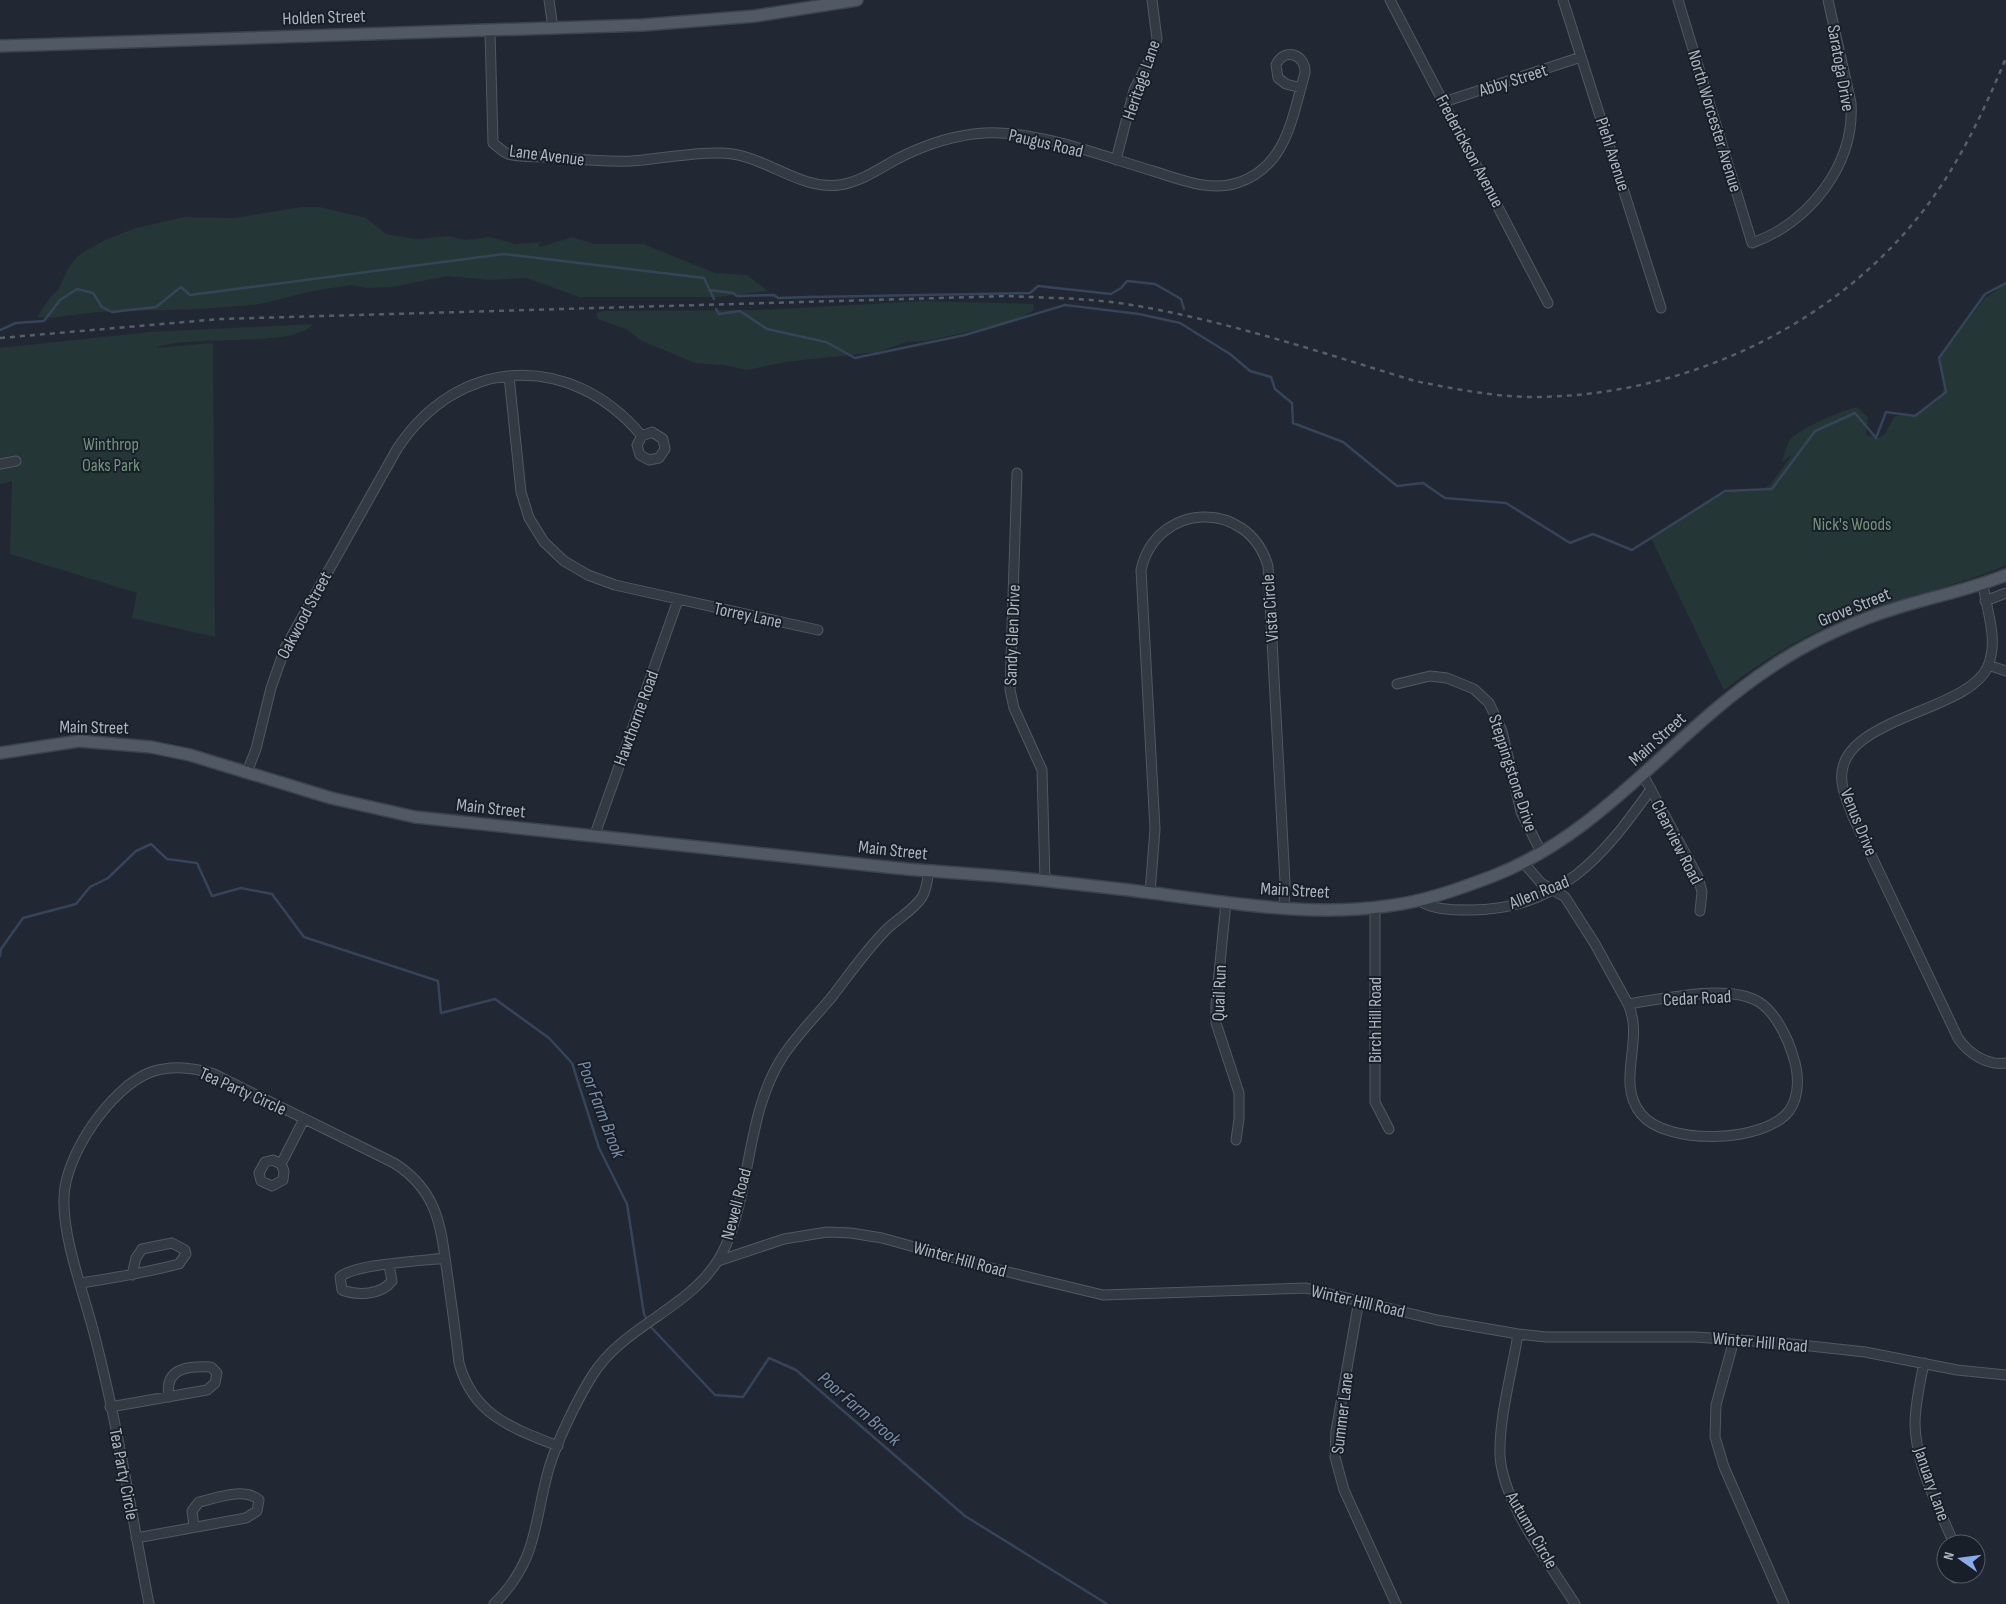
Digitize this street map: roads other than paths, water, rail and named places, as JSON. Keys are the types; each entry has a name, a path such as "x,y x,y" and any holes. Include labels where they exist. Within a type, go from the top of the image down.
{"main road":[{"name":"Holden Street","path":"0,46 553,28 710,20 830,6 857,0"},
{"name":"Grove Street","path":"1728,698 1786,657 1855,624 1900,607 2006,575"},
{"name":"Main Street","path":"0,752 63,742 129,745 190,755 332,798 415,817 929,871 1045,880 1284,908 1337,910 1375,908 1418,900 1473,883 1523,862 1594,817 1728,698"}],"street":[{"path":"549,0 553,28"},
{"name":"Heritage Lane","path":"1116,160 1137,82 1151,57 1157,39 1152,0"},
{"name":"Frederickson Avenue","path":"1390,0 1548,303"},
{"name":"Piehl Avenue","path":"1563,0 1661,308"},
{"name":"North Worcester Avenue","path":"1678,0 1752,243"},
{"name":"Saratoga Drive","path":"1752,243 1785,228 1809,208 1834,173 1846,145 1852,113 1851,103 1828,0"},
{"name":"Lane Avenue","path":"490,30 493,143 508,154 590,161 631,161 686,156"},
{"name":"Abby Street","path":"1444,102 1581,57"},
{"name":"Paugus Road","path":"686,156 718,153 746,156 807,181 829,185 859,179 922,148 956,137 974,134 1020,134 1201,184 1224,186 1239,182 1260,172 1277,156 1288,134 1301,88"},
{"name":"Oakwood Street","path":"247,772 258,742 271,688 285,648 386,468 412,428 443,399 478,382 509,376 542,376 575,385 611,406 642,436"},
{"name":"Torrey Lane","path":"509,376 523,505 540,536 564,561 588,575 615,585 818,630"},
{"path":"0,464 16,461"},
{"name":"Sandy Glen Drive","path":"1017,472 1010,690 1014,708 1042,770 1045,880"},
{"name":"Vista Circle","path":"1150,893 1155,829 1141,570 1149,550 1167,529 1192,518 1214,517 1230,521 1248,533 1262,550 1268,566 1285,882 1284,908"},
{"name":"Venus Drive","path":"1983,583 1994,640 1988,665 1981,678 1966,689 1876,731 1859,742 1846,761 1842,787 1854,817 1958,1038 1969,1051 1980,1058 1991,1063 2006,1063"},
{"path":"1985,601 2006,593"},
{"name":"Hawthorne Road","path":"594,837 678,600"},
{"path":"1988,665 2006,671"},
{"name":"Steppingstone Drive","path":"1397,684 1430,676 1447,678 1474,690 1489,703 1502,731 1522,812 1541,852"},
{"name":"Clearview Road","path":"1643,775 1698,877 1702,892 1700,911"},
{"name":"Allen Road","path":"1418,900 1438,908 1477,910 1515,905 1570,882 1592,864 1624,826 1651,789"},
{"name":"Cedar Road","path":"1523,862 1541,883 1565,897 1628,1004 1634,1026 1629,1074 1631,1096 1641,1114 1654,1126 1671,1132 1686,1135 1734,1134 1768,1126 1780,1119 1790,1109 1797,1085 1794,1059 1773,1015 1759,1002 1735,995 1713,994 1628,1004"},
{"name":"Newell Road","path":"494,1604 519,1575 531,1549 545,1484 558,1446 599,1364 612,1349 690,1293 718,1261 736,1214 753,1132 764,1096 783,1056 877,940 920,900 926,889 929,871"},
{"name":"Quail Run","path":"1226,902 1216,1004 1216,1023 1239,1093 1239,1119 1236,1140"},
{"name":"Birch Hill Road","path":"1375,908 1375,1102 1390,1129"},
{"name":"Tea Party Circle","path":"149,1604 110,1407 65,1220 66,1179 73,1155 86,1134 130,1084 151,1072 168,1068 192,1068 221,1077 394,1163 416,1179 439,1217 460,1363 466,1382 479,1402 495,1418 515,1429 558,1446"},
{"path":"281,1164 304,1119"},
{"name":"Winter Hill Road","path":"718,1261 776,1241 818,1233 841,1232 882,1238 992,1269 1103,1295 1312,1289 1437,1320 1518,1334 1546,1337 1696,1337 1734,1340 1848,1350 2006,1375"},
{"path":"81,1283 132,1275 179,1264 186,1254 185,1250 172,1243 142,1249 136,1258 132,1275"},
{"path":"390,1265 392,1281 387,1288 367,1294 351,1294 342,1290 340,1278 347,1271 390,1265 445,1258"},
{"name":"Summer Lane","path":"1359,1300 1336,1431 1335,1457 1344,1490 1396,1604"},
{"name":"Autumn Circle","path":"1518,1334 1500,1439 1502,1473 1514,1505 1575,1604"},
{"path":"1734,1340 1716,1405 1715,1437 1724,1467 1784,1604"},
{"name":"January Lane","path":"1924,1363 1916,1413 1917,1445 1924,1472 1950,1534"},
{"path":"110,1407 169,1397 207,1390 215,1383 217,1373 211,1367 199,1367 174,1372 168,1379 169,1397"},
{"path":"136,1538 246,1518 257,1511 259,1500 252,1494 241,1494 198,1502 192,1511 194,1527"}],"waterway":[{"path":"0,330 16,323 44,321 60,300 77,289 93,293 102,307 112,312 156,307 181,287 190,295 504,254 704,278 714,299"},
{"path":"709,290 733,293 737,296 774,295 778,298 1030,293 1038,286 1111,294 1121,288 1127,281 1155,284 1181,299 1184,309"},
{"path":"716,309 719,314 740,311 767,329 826,342 855,358 965,335 1065,305 1139,314 1180,323 1230,354 1250,371 1271,377 1275,389 1292,403 1293,423 1343,442 1397,486 1423,483 1445,498 1506,503 1570,543 1593,534 1632,550 1725,491 1772,489 1815,431 1855,413 1876,438 1886,412 1915,416 1946,392 1939,358 1985,294 2006,283"},
{"name":"Poor Farm Brook","path":"0,956 1,949 23,918 76,904 90,887 108,878 136,851 151,844 167,859 197,863 212,896 241,888 272,894 304,937 438,981 441,1013 495,999 549,1038 572,1063 599,1148 627,1204 644,1314 647,1320"},
{"name":"Poor Farm Brook","path":"649,1325 715,1395 743,1397 769,1358 796,1370 965,1516 1107,1604"}],"railway":[{"path":"0,338 220,319 1008,296 1067,298 1126,304 1199,319 1308,348 1415,381 1460,390 1505,396 1535,397 1596,393 1657,381 1716,362 1772,336 1825,304 1873,265 1915,220 1951,170 1981,115 2006,58"}],"park label":[{"name":"Winthrop Oaks Park","path":"111,454"},
{"name":"Nick's Woods","path":"1852,524"}]}
